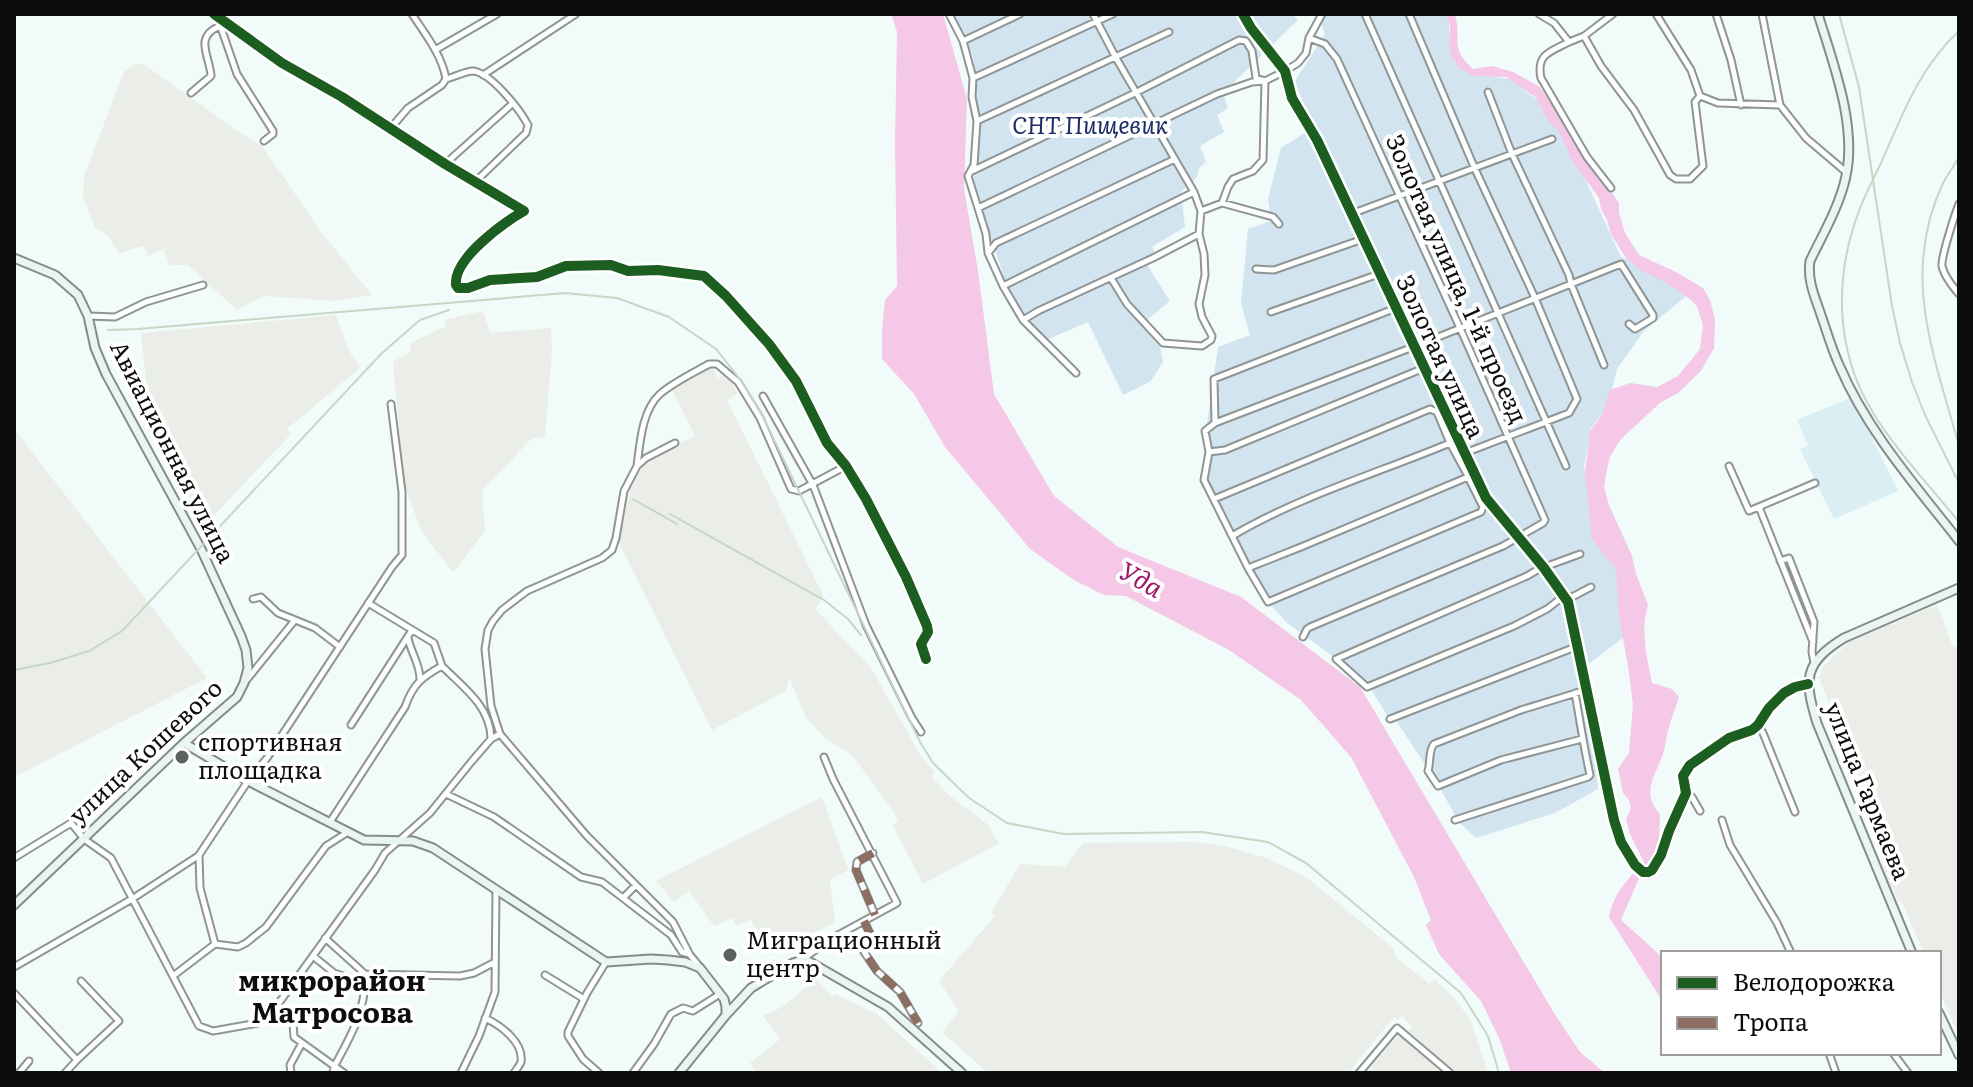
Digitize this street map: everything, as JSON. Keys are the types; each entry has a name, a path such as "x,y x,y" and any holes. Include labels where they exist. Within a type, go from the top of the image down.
{"street":[{"path":"412,14 435,50 446,79"},
{"path":"435,50 497,14"},
{"path":"483,75 576,14"},
{"path":"949,14 963,41 973,78 972,97 977,121 974,165 969,182 986,234 988,253 1023,320 1076,373"},
{"path":"963,41 1020,14"},
{"path":"1093,14 1176,159 1201,211 1199,234 1205,275 1199,304 1211,340 1202,346 1163,343 1127,304 1111,278"},
{"path":"973,78 1113,14"},
{"name":"Золотая улица","path":"1243,14 1285,71 1292,98 1317,140 1396,308 1454,444 1464,454 1486,498 1544,568 1570,606 1614,820 1621,842 1643,872 1652,870 1661,855 1686,793"},
{"path":"978,208 1217,94 1252,82 1265,81 1285,71 1306,53 1309,38 1322,14"},
{"path":"1365,14 1566,466"},
{"path":"1409,14 1577,399 1569,413 1464,454"},
{"path":"1539,14 1554,23 1569,42"},
{"path":"1611,188 1587,157 1541,78 1539,65 1545,55 1584,36 1613,14"},
{"path":"1656,14 1691,70 1700,96 1718,103 1780,105"},
{"path":"1716,14 1741,105"},
{"path":"1762,14 1780,105 1806,138 1847,173"},
{"path":"1818,14 1845,106 1847,173 1839,199 1810,261 1811,288 1840,367 1858,403 1889,450 1959,541"},
{"path":"216,15 237,74 273,131 264,141"},
{"path":"216,15 282,63 524,211 505,221 464,261 456,275 458,288 468,288 490,280 537,277 566,266 611,265 628,271 658,270 704,276 726,296 786,365 827,443 846,466 866,499 922,614 928,632 921,644 926,659"},
{"path":"191,93 211,76 204,45 209,32 220,26"},
{"path":"977,121 1169,32"},
{"path":"1584,36 1601,66 1634,110 1670,175 1676,179 1690,179 1703,166 1695,113 1695,102 1700,96"},
{"name":"Золотая улица, 1-й проезд","path":"1309,38 1325,44 1337,59 1545,520 1519,536"},
{"path":"970,172 1242,39 1252,51 1256,78 1265,81"},
{"path":"390,129 402,113 446,79 471,71 493,81 528,128 475,182"},
{"path":"1222,203 1233,179 1253,171 1263,160 1265,81"},
{"path":"1488,92 1512,154 1569,275 1604,365"},
{"path":"445,164 512,104"},
{"path":"1351,214 1552,139"},
{"path":"988,253 996,243 1176,159"},
{"path":"1003,286 1194,192"},
{"path":"1201,211 1222,203 1273,217 1279,224"},
{"path":"1959,204 1942,266 1959,294"},
{"path":"1023,320 1199,234"},
{"path":"1256,269 1274,270 1363,239"},
{"name":"Авиационная улица","path":"14,258 55,275 78,295 88,316 95,348 106,374 201,549 246,650"},
{"path":"1214,499 1430,409 1437,412 1454,444 1483,507 1480,513 1268,602 1204,480 1209,452 1205,431 1215,423 1621,264 1653,315 1635,329 1629,324"},
{"path":"1271,312 1379,274"},
{"path":"88,316 115,317 146,302 203,285"},
{"path":"1215,423 1214,379 1396,308"},
{"path":"726,1015 722,997 690,955 673,922 587,836 500,734 487,681 485,649 488,630 502,610 527,591 602,558 612,550 624,491 637,466 651,405 658,395 709,364 717,364 738,382 760,418 791,489 799,491 846,466"},
{"path":"1209,452 1225,450 1424,368"},
{"path":"763,396 813,485 866,625 921,732"},
{"path":"14,967 132,899 199,855 267,758 402,555 402,492 391,404"},
{"path":"637,466 675,443"},
{"path":"1232,536 1357,479 1454,444"},
{"path":"1729,466 1749,511 1815,483"},
{"path":"1248,568 1468,477"},
{"name":"улица Гармаева","path":"1759,507 1813,642 1814,663 1808,696 1817,723 1911,951"},
{"path":"1303,637 1310,627 1503,546 1519,536"},
{"path":"1580,554 1336,659 1367,687 1502,632 1560,599 1591,587"},
{"path":"1814,663 1844,638 1959,588"},
{"path":"253,599 261,597 278,613 315,628 340,647"},
{"path":"368,603 434,643 442,666 481,705 491,725 491,739"},
{"path":"244,683 295,620"},
{"path":"351,725 412,630"},
{"path":"408,637 420,679"},
{"path":"1390,719 1578,646"},
{"name":"улица Кошевого","path":"14,905 184,743 237,697 248,668 246,650"},
{"path":"330,822 420,679 442,666"},
{"path":"1700,811 1686,793 1683,776 1690,765 1729,738 1752,730 1784,693 1808,684"},
{"path":"1582,739 1501,760 1438,786 1428,771 1430,750 1434,744 1521,710 1586,690"},
{"path":"1455,820 1590,775 1575,693"},
{"path":"1758,725 1795,812"},
{"path":"14,858 71,823 84,839 111,858 199,1026 213,1031 258,1023 276,1007 385,853 430,813 491,739 500,734"},
{"path":"184,743 248,781 368,841 413,841 433,848 606,962 659,959 685,962 700,968"},
{"path":"679,1073 726,1015 760,981 802,960 829,940 897,903 824,757"},
{"path":"446,794 494,817 581,877 602,882 671,935 682,952 690,955"},
{"path":"1722,820 1730,845 1777,923 1790,951"},
{"path":"173,976 215,944 238,947 266,927 326,846 348,832"},
{"path":"873,853 857,862 856,870 875,915"},
{"path":"199,855 200,888 215,944"},
{"path":"623,898 636,885"},
{"path":"461,1073 495,992 496,888"},
{"path":"864,921 874,942 862,949 877,971 900,992 918,1023"},
{"path":"325,938 365,974 460,976 474,973 495,962"},
{"path":"313,956 334,973 365,983"},
{"path":"802,960 888,1007 962,1073"},
{"path":"599,1073 583,1059 568,1032 606,962"},
{"path":"333,1070 359,1019 365,974"},
{"path":"545,975 584,999"},
{"path":"65,1073 119,1021 81,981"},
{"path":"14,993 77,1060"},
{"path":"633,1073 671,1014 683,1008 693,1011 722,997 744,995"},
{"path":"276,1007 293,1023 294,1037 333,1070 344,1073"},
{"path":"1941,1017 1959,1055"},
{"path":"485,1018 510,1034 518,1049 521,1058 514,1073"},
{"path":"1359,1073 1397,1028 1450,1073"},
{"path":"291,1073 290,1065 302,1043"},
{"path":"1894,1055 1908,1073"},
{"path":"19,1073 29,1061"}],"shaded area":[{"path":"136,64 145,65 262,146 322,233 372,295 336,301 264,296 237,310 188,265 170,265 163,249 149,256 143,246 119,253 108,236 95,227 83,197 84,176 124,72"},
{"path":"483,311 490,333 551,328 545,437 532,438 482,491 485,530 457,569 452,571 421,530 404,483 393,362 410,352 411,343 446,326 445,320"},
{"path":"336,315 349,351 360,368 287,429 291,434 206,524 179,479 161,426 151,424 141,333"},
{"path":"712,367 718,378 722,376 731,380 737,394 727,400 823,595 815,609 871,668 921,756 935,772 931,776 950,796 987,824 999,843 923,884 893,825 898,821 893,811 853,756 825,738 806,718 789,677 786,691 712,730 619,543 631,484 648,459 695,436 671,388"},
{"path":"1852,397 1898,491 1834,519 1800,449 1808,446 1797,420"},
{"path":"14,429 207,678 14,777"},
{"path":"1937,605 1953,647 1959,647 1959,1037 1941,995 1941,951 1923,951 1901,900 1898,901 1889,886 1855,767 1819,678 1822,668 1849,642"},
{"path":"822,797 848,870 830,880 835,923 769,954 751,920 737,926 732,918 714,926 689,891 674,902 656,881"},
{"path":"1195,842 1225,846 1266,858 1306,877 1393,948 1395,956 1429,984 1435,979 1456,1000 1471,1021 1488,1073 1456,1073 1409,1031 1412,1027 1402,1016 1398,1020 1394,1017 1348,1073 988,1073 942,1032 959,1011 939,981 995,916 991,913 1020,864 1065,867 1083,843"},
{"path":"815,977 832,997 835,994 877,1014 942,1073 757,1073 750,1063 780,1039 763,1016 782,1007"},
{"path":"1399,1034 1445,1073 1367,1073"}],"green space":[{"name":"СНТ Пищевик","path":"953,14 1292,14 1298,20 1223,93 1228,108 1217,115 1224,132 1200,146 1206,162 1199,168 1197,177 1181,192 1185,227 1152,247 1155,252 1144,260 1170,301 1141,325 1160,347 1163,362 1151,381 1123,395 1088,322 1046,340 1020,315 1007,287 972,179 976,173 980,123 974,98 976,80 973,56"},
{"path":"1317,14 1446,14 1456,62 1483,75 1509,79 1537,100 1567,140 1621,257 1656,273 1686,296 1644,331 1617,369 1608,407 1591,428 1584,467 1597,540 1614,561 1620,584 1624,637 1586,666 1598,789 1555,813 1476,838 1459,822 1395,719 1387,715 1365,680 1286,622 1261,594 1207,486 1206,430 1218,347 1250,335 1241,303 1248,229 1271,221 1268,199 1281,148 1313,128 1295,81 1325,34"}],"water":[{"name":"Уда","path":"891,14 943,14 967,99 964,189 994,394 1054,496 1118,547 1241,597 1360,687 1554,1013 1580,1052 1605,1073 1511,1073 1481,1001 1439,954 1426,925 1431,920 1414,877 1351,757 1301,700 1229,650 1126,596 1104,595 1074,580 1030,549 945,447 914,394 882,359 885,300 897,286 897,32"},
{"path":"1446,14 1455,14 1459,49 1473,69 1492,66 1513,72 1540,87 1576,141 1586,162 1619,203 1625,233 1639,255 1703,288 1715,320 1714,348 1701,371 1620,440 1610,457 1604,487 1648,605 1644,634 1652,683 1672,689 1679,697 1650,791 1660,814 1659,840 1651,863 1643,869 1621,920 1661,956 1661,999 1609,917 1618,894 1644,862 1630,834 1626,819 1631,808 1623,793 1618,769 1629,753 1633,705 1619,617 1616,569 1592,539 1585,472 1590,431 1602,415 1610,390 1630,383 1657,387 1678,376 1700,349 1703,325 1697,306 1686,296 1640,270 1626,258 1611,234 1599,198 1574,164 1559,132 1536,98 1506,77 1473,76 1459,68 1451,56 1450,25"}],"railway":[{"path":"1839,14 1859,87 1900,343 1925,415 1959,483"},
{"path":"1959,31 1933,60 1905,108 1861,205 1851,236 1842,287 1845,338 1860,388 1881,426 1959,522"},
{"path":"1959,157 1943,183 1930,217 1924,250 1923,283 1932,347 1959,446"},
{"path":"108,330 565,293 617,298 669,317 716,349 743,383 763,417 920,742 933,763 969,798 1007,823 1064,834 1202,832 1268,842 1306,863 1461,993 1488,1036 1499,1073"},
{"path":"14,670 89,651 122,631 382,353 420,320 449,310"},
{"path":"633,499 677,524"},
{"path":"670,514 824,600 848,619 861,635"}],"marked path":[{"path":"873,853 857,862 856,870 875,915"},
{"path":"864,921 874,942 862,949 877,971 900,992 918,1023"}],"cycle path":[{"path":"214,14 282,63 524,211 492,233 471,253 457,275 458,288 468,288 490,280 537,277 566,266 611,265 628,271 658,270 704,276 769,344 796,381 827,443 846,466 866,499 927,626 928,632 921,644 926,659"},
{"path":"1243,14 1285,71 1292,98 1317,140 1486,498 1568,602 1614,820 1621,842 1635,865 1648,872 1661,855 1686,793 1683,776 1690,765 1729,738 1752,730 1784,693 1808,684"}],"place":[{"name":"спортивная площадка","path":"182,757"},
{"name":"Миграционный центр","path":"730,955"}],"district":[{"name":"микрорайон Матросова","path":"332,997"}]}
